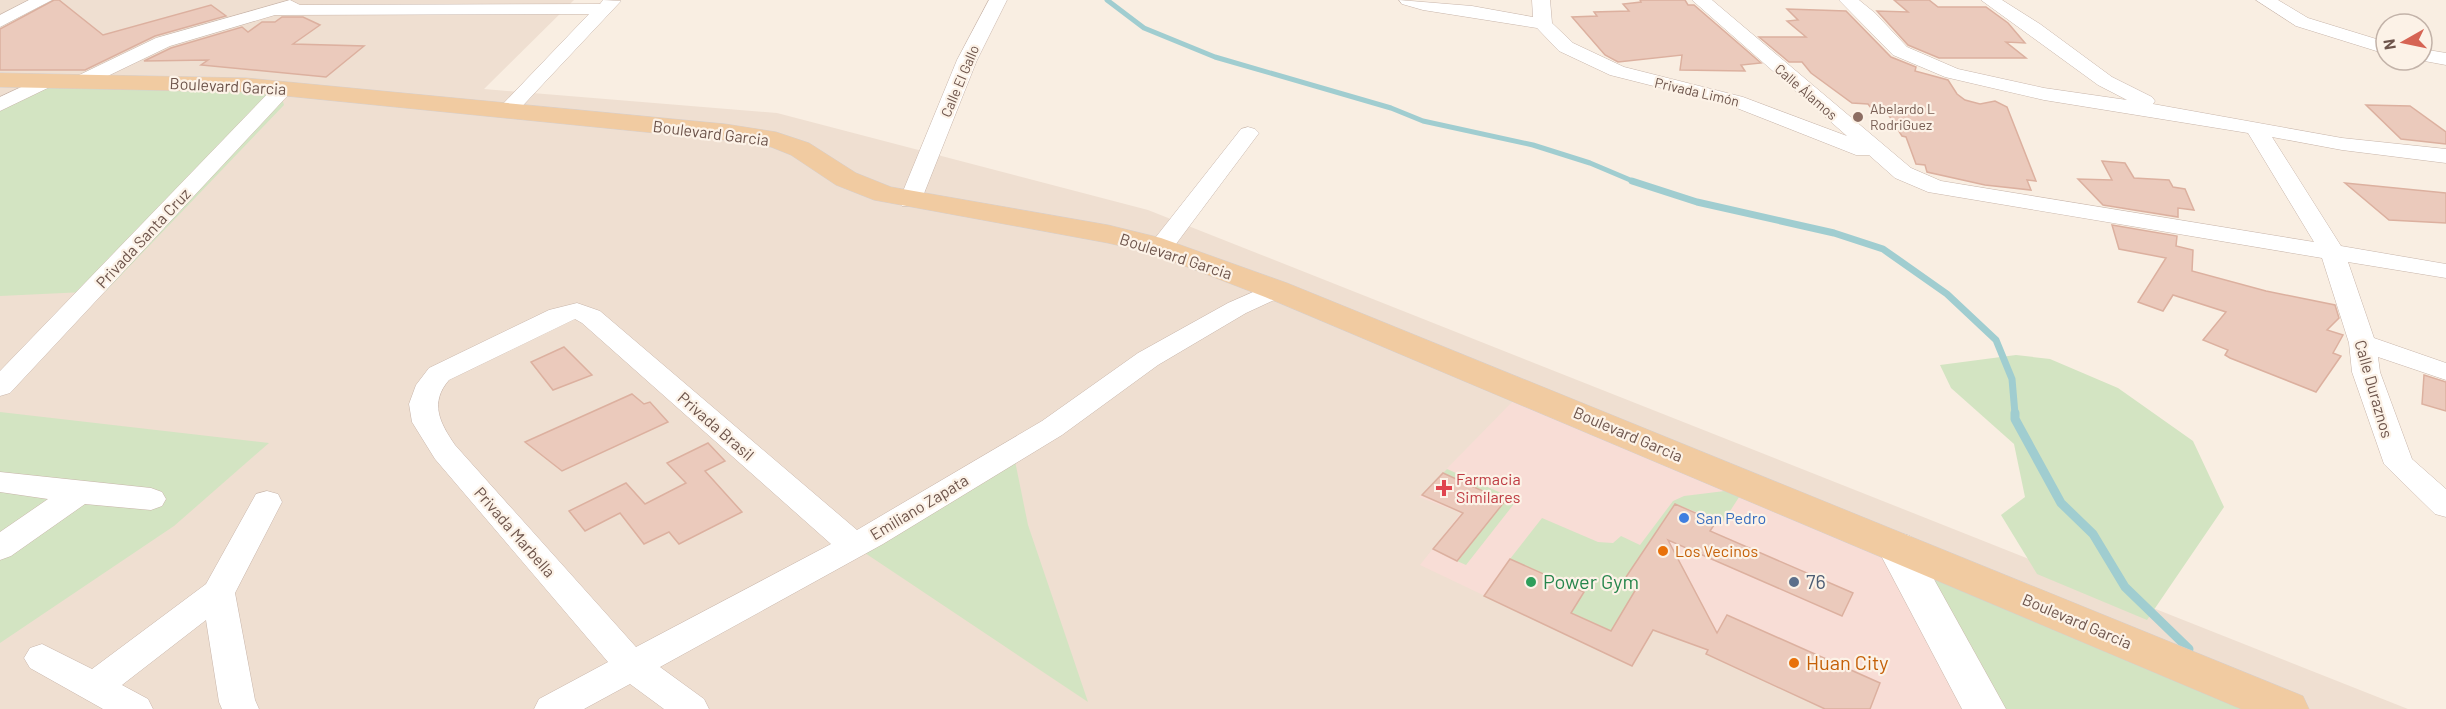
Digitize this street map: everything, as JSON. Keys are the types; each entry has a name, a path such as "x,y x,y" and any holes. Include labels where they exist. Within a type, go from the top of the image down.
{"main road":[{"name":"Boulevard Garcia","path":"0,80 284,88 705,129 776,141 800,149 860,187 910,201 1108,234 1161,247 1276,290 2287,709"}],"street":[{"path":"82,81 163,42 309,0"},
{"name":"Calle El Gallo","path":"910,201 967,60 998,0"},
{"path":"1408,0 1423,5 1472,10 1543,24 1541,0"},
{"name":"Calle Álamos","path":"1701,0 1882,157 1915,180 1952,190 2446,271"},
{"path":"1848,0 1869,17 1900,51 1916,60 1952,73 2008,87 2168,112 2342,144 2446,156"},
{"path":"1990,0 2034,28 2105,81 2168,112"},
{"path":"2265,0 2302,22 2374,44"},
{"path":"0,22 44,1"},
{"path":"276,10 609,4"},
{"path":"507,111 609,4"},
{"name":"Privada Limón","path":"1543,24 1566,47 1617,71 1736,101 1882,157"},
{"path":"0,105 47,81"},
{"name":"Privada Santa Cruz","path":"0,387 284,88"},
{"name":"Calle Duraznos","path":"2255,128 2332,252 2361,343 2366,372 2398,464 2446,506"},
{"path":"1161,247 1248,132"},
{"name":"Emiliano Zapata","path":"552,709 633,667 853,545 1052,428 1148,359 1237,308 1276,290"},
{"name":"Privada Brasil","path":"577,311 591,317 853,545"},
{"name":"Privada Marbella","path":"577,311 558,316 439,374 427,386 423,399 423,418 445,452 633,667 691,709"},
{"path":"2361,343 2446,372"},
{"path":"0,482 79,493 151,499"},
{"path":"0,548 79,493"},
{"path":"94,687 218,593 267,502"},
{"path":"1896,546 1984,709"},
{"path":"218,593 237,702 241,709"},
{"path":"42,658 135,709"}],"shaded area":[{"path":"0,0 574,0 484,89 777,113 1148,210 2408,709 0,709"},
{"path":"1516,398 1876,546 1963,709 1827,709 1685,641 1653,630 1632,666 1420,565 1461,513 1419,497"}],"green space":[{"path":"63,77 277,82 284,105 106,291 0,296 0,109"},
{"path":"2016,355 2050,359 2118,388 2193,441 2224,507 2147,620 2037,574 2001,515 2025,497 2014,444 1951,388 1940,365"},
{"path":"0,412 269,443 174,526 0,643"},
{"path":"1013,451 1028,525 1088,702 853,545"},
{"path":"1447,469 1517,500 1466,565 1457,561 1505,501 1443,473"},
{"path":"1733,490 1743,491 1723,522 1675,504 1623,582 1636,589 1611,631 1571,613 1584,592 1510,559 1542,518 1598,542 1613,543 1621,536 1640,545 1673,501 1684,496"},
{"path":"1911,558 2264,709 1992,709"}],"building":[{"path":"54,0 59,0 103,35 211,5 226,16 155,36 85,70 0,70 0,29"},
{"path":"1640,0 1685,0 1688,5 1694,5 1761,63 1741,65 1745,71 1680,70 1682,55 1618,62 1605,55 1572,17 1597,16 1594,12 1629,11 1623,4 1641,2"},
{"path":"1894,0 1929,0 1938,7 1986,7 2008,23 2025,43 2006,42 2026,58 1939,58 1908,45 1877,11 1908,12"},
{"path":"1787,9 1846,11 1891,57 1916,67 1915,71 1948,80 1957,94 1965,100 1980,104 1995,101 2007,107 2036,181 2027,180 2031,190 1985,185 1927,172 1925,165 1916,164 1906,137 1902,136 1888,114 1875,113 1868,104 1852,103 1811,73 1802,62 1789,62 1759,37 1806,37 1787,21 1798,20"},
{"path":"282,17 303,17 320,25 293,44 364,46 326,77 201,65 208,60 144,61 171,48 242,27 248,32 262,22 275,22"},
{"path":"2366,105 2410,106 2446,132 2446,144 2401,139"},
{"path":"2102,161 2125,163 2134,178 2169,180 2173,187 2185,189 2194,210 2178,208 2178,217 2103,205 2078,179 2112,180"},
{"path":"2345,183 2446,193 2446,223 2389,220"},
{"path":"2112,225 2177,236 2176,246 2193,250 2192,271 2266,291 2335,305 2339,318 2327,330 2343,335 2333,353 2341,356 2316,392 2230,358 2225,355 2228,350 2203,340 2226,312 2173,295 2163,311 2138,302 2166,258 2119,249"},
{"path":"564,347 592,375 553,390 531,362"},
{"path":"2424,375 2446,382 2446,411 2422,404"},
{"path":"632,394 644,404 650,402 668,422 562,471 525,442"},
{"path":"708,443 725,461 705,471 742,512 679,544 669,532 644,544 620,513 585,531 569,511 626,483 645,504 686,483 667,463"},
{"path":"1443,473 1505,501 1457,561 1433,549 1463,513 1422,495"},
{"path":"1675,504 1716,522 1710,531 1853,593 1842,616 1668,540 1717,633 1727,615 1880,683 1870,709 1825,709 1706,654 1708,650 1653,630 1632,666 1484,596 1510,559 1584,592 1571,613 1611,631 1636,589 1622,583"}],"waterway":[{"path":"1107,0 1144,28 1215,57 1391,108 1423,121 1533,145 1590,163 1635,182"},
{"path":"1635,182 1697,202 1834,233 1883,249 1947,294 1996,340 2012,379 2015,414"},
{"path":"2015,414 2015,419 2061,503 2093,534 2125,587 2189,649"}],"place":[{"name":"Abelardo L RodriGuez","path":"1858,117"},
{"name":"Farmacia Similares","path":"1444,488"},
{"name":"San Pedro","path":"1684,518"},
{"name":"Los Vecinos","path":"1663,551"},
{"name":"Power Gym","path":"1531,582"},
{"name":"76","path":"1794,582"},
{"name":"Huan City","path":"1794,663"}]}
